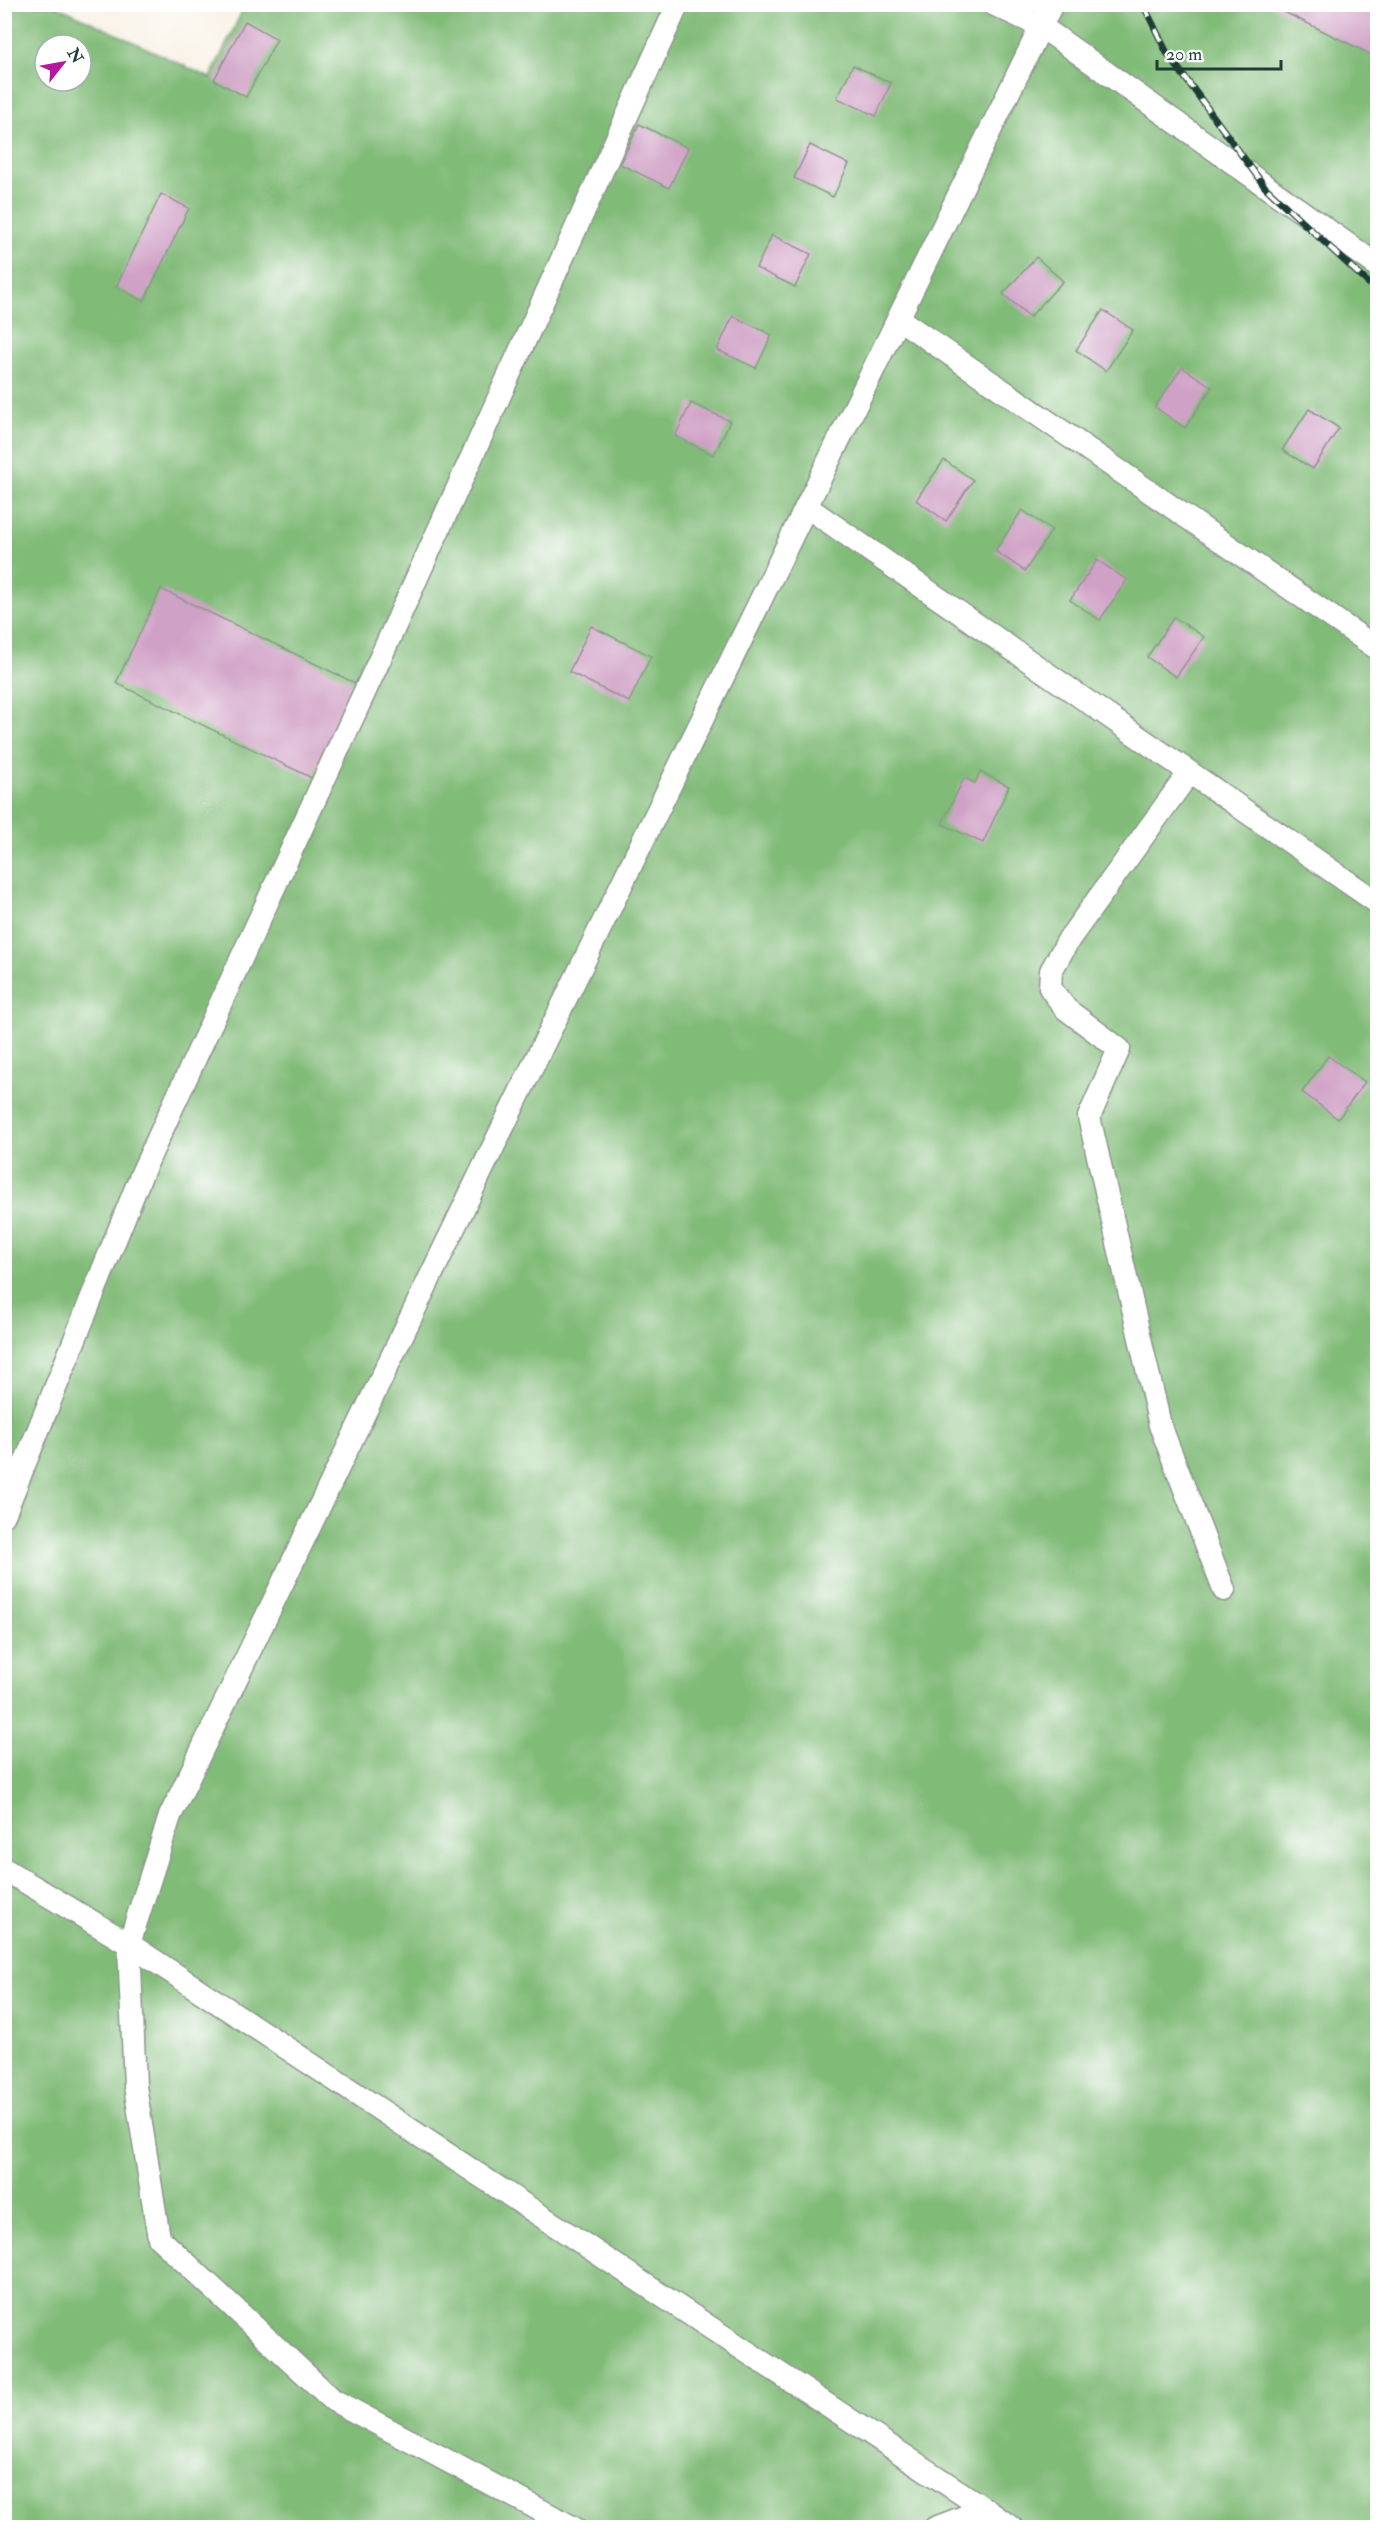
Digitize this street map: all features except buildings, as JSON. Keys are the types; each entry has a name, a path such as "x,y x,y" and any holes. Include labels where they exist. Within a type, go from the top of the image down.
{"lane":[{"path":"4,1515 142,1173 378,663 678,4"},
{"path":"993,4 1042,27 1377,266"},
{"path":"574,2528 333,2400 159,2238 135,2086 129,1944 170,1816 480,1174 1052,4"},
{"path":"899,319 1377,649"},
{"path":"807,507 1377,903"},
{"path":"1190,773 1069,939 1051,971 1050,988 1066,1009 1119,1049 1089,1117 1160,1425 1224,1590"},
{"path":"4,1869 129,1944 1012,2528"},
{"path":"935,2528 985,2509"}],"green space":[{"path":"5,5 55,5 210,78 245,5 1377,5 1377,2527 5,2528"}],"railway":[{"path":"1143,4 1167,53 1265,187 1378,292"}]}
